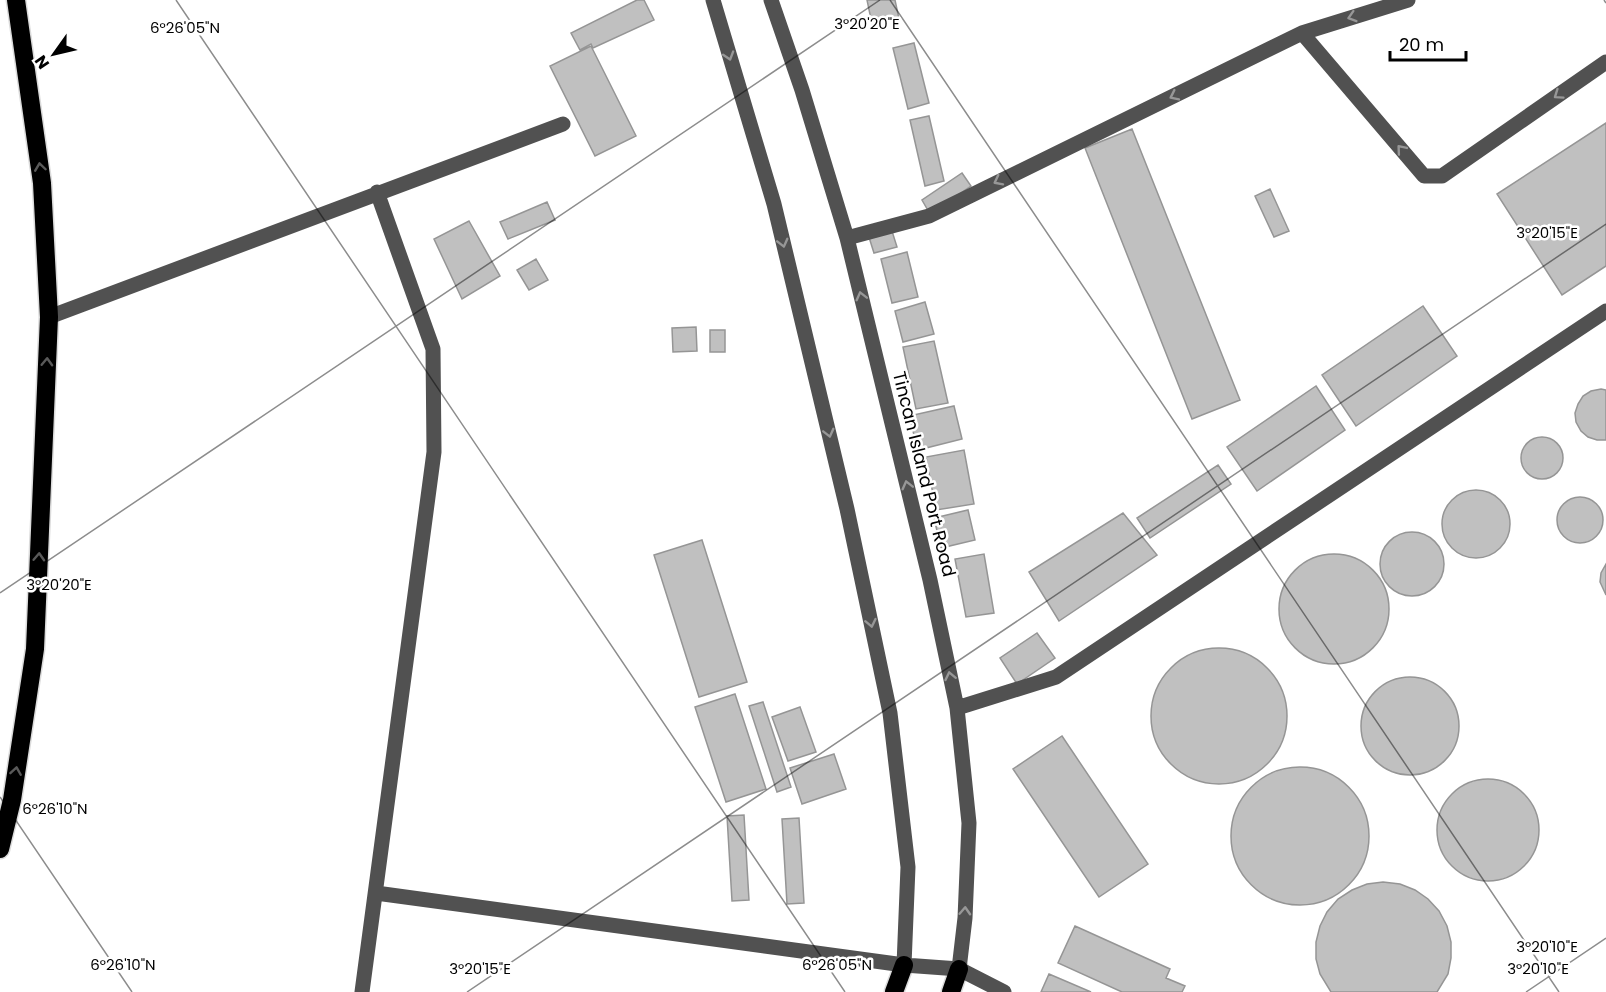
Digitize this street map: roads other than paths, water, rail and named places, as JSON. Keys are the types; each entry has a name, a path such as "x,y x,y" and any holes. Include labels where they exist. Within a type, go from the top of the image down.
{"highway":[{"path":"0,849 12,800 35,649 49,317 42,183 16,0"},
{"path":"894,992 904,965"},
{"path":"951,992 959,969"}],"street":[{"path":"713,0 774,204 848,510 890,713 908,867 904,965"},
{"name":"Tincan Island Port Road","path":"771,0 802,90 847,238 930,580 957,708 969,823 965,918 959,969"},
{"path":"847,238 929,216 1302,33 1408,0"},
{"path":"1302,33 1424,176 1442,176 1606,62"},
{"path":"49,317 563,124"},
{"path":"362,992 434,452 433,349 377,192"},
{"path":"957,708 1056,677 1606,311"},
{"path":"376,894 904,965 959,969 1004,992"}]}
